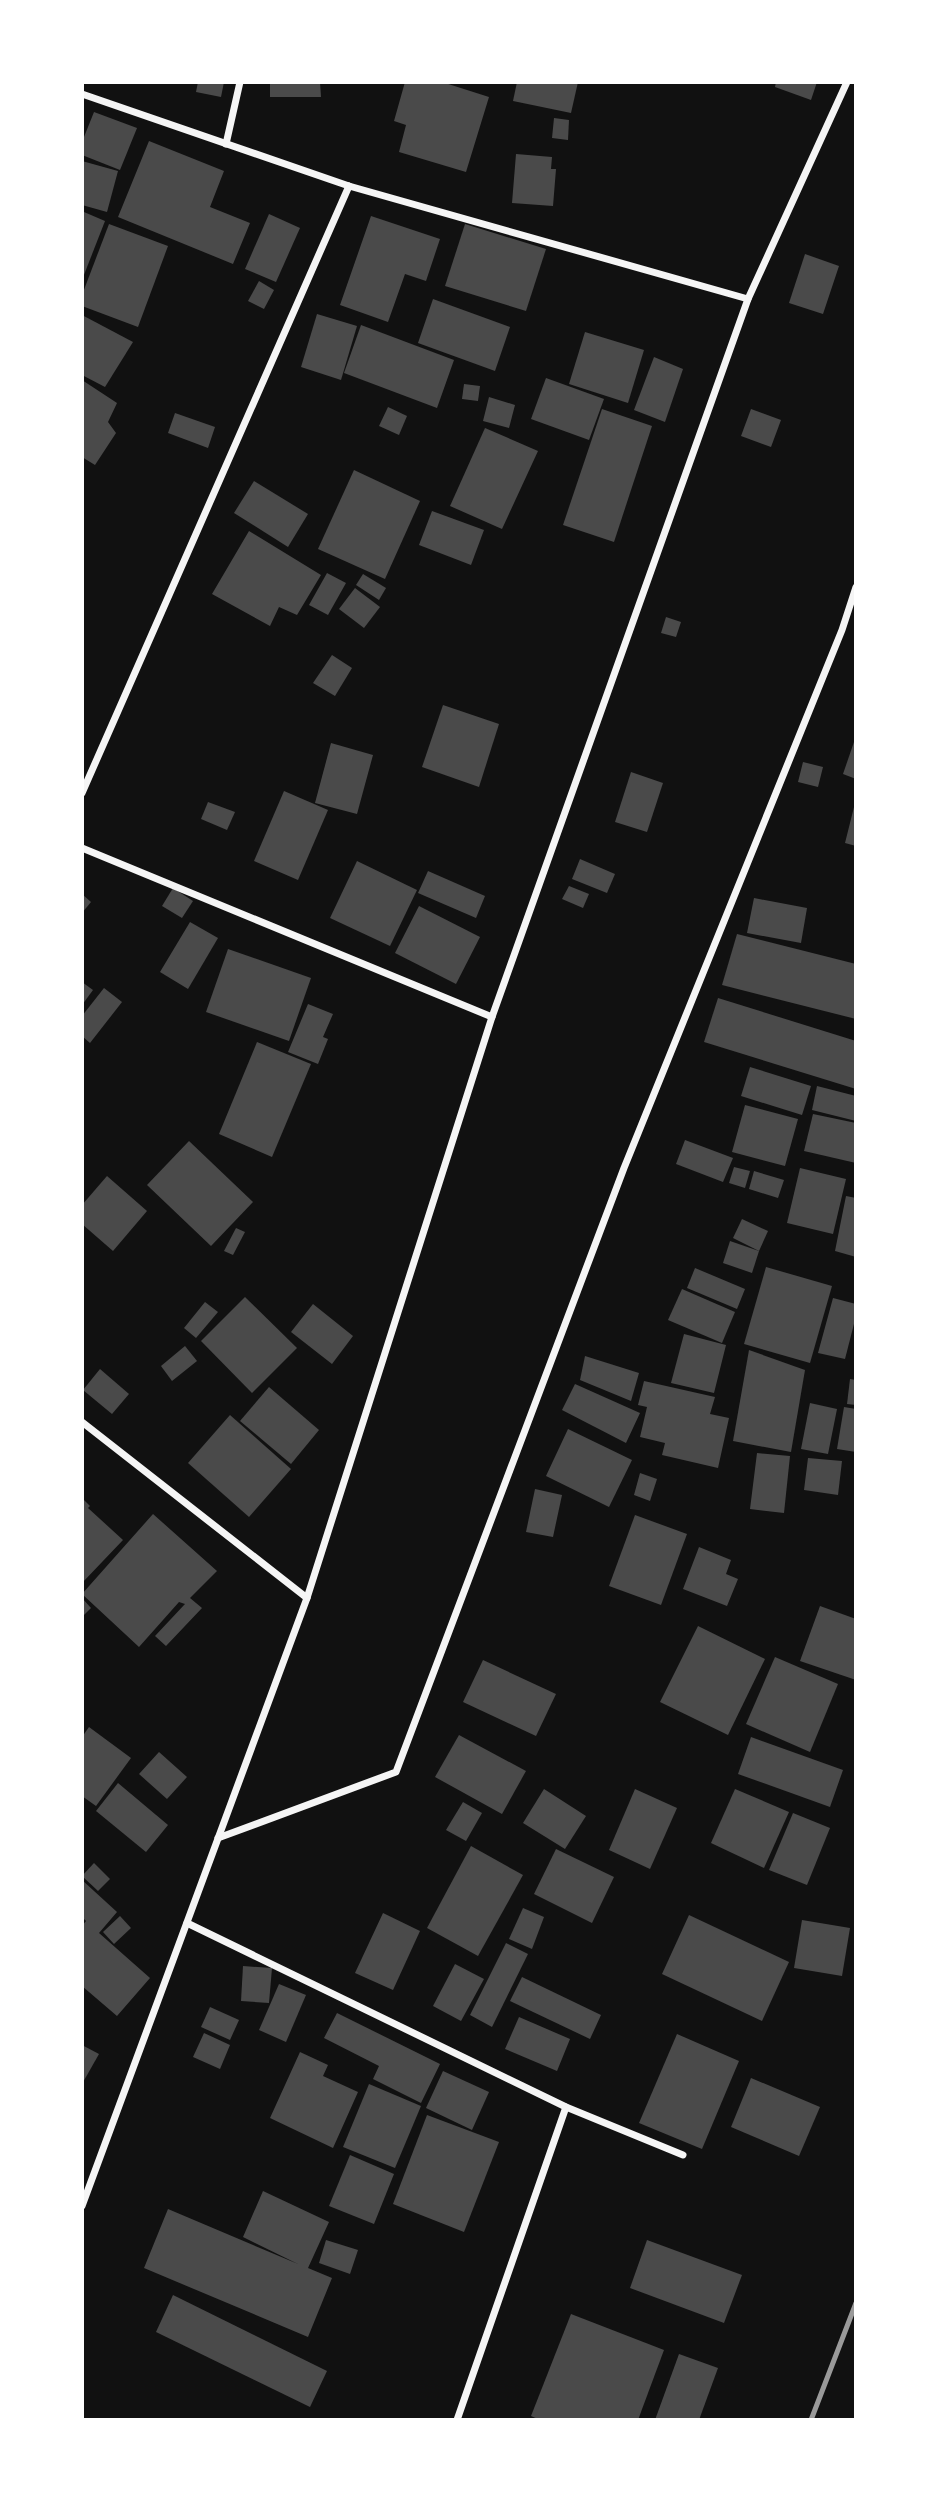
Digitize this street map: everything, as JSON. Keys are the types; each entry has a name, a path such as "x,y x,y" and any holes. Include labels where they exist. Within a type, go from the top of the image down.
{"street":[{"path":"226,144 240,82"},
{"path":"82,2206 307,1598 492,1017 748,299 848,82"},
{"path":"82,94 349,186 748,299"},
{"path":"82,793 349,186"},
{"path":"218,1838 396,1772 624,1168 842,629 856,587"},
{"path":"82,848 492,1017"},
{"path":"82,1423 307,1598"},
{"path":"187,1923 566,2107 683,2155"},
{"path":"457,2420 566,2107"}],"building":[{"path":"198,82 224,82 221,97 196,92"},
{"path":"270,82 320,82 321,97 270,97"},
{"path":"405,82 442,82 489,97 466,172 399,152 406,125 394,121"},
{"path":"517,82 578,82 571,113 513,101"},
{"path":"776,82 817,82 811,100 775,87"},
{"path":"94,112 137,128 120,170 82,155 82,142"},
{"path":"554,118 569,120 568,140 552,138"},
{"path":"149,141 224,171 210,207 250,223 233,264 118,217"},
{"path":"516,154 552,157 551,169 556,169 553,206 512,203"},
{"path":"82,161 118,171 107,212 82,205"},
{"path":"84,212 105,221 82,280 82,217"},
{"path":"269,214 300,228 276,282 245,269"},
{"path":"371,216 440,239 426,281 405,274 388,322 340,305"},
{"path":"109,224 168,246 138,327 82,306 82,295"},
{"path":"465,224 546,249 526,311 445,286"},
{"path":"805,254 839,266 823,314 789,303"},
{"path":"259,281 274,290 264,309 248,301"},
{"path":"433,299 510,327 495,371 418,343"},
{"path":"317,314 357,326 341,380 301,367"},
{"path":"82,315 133,342 105,387 82,375"},
{"path":"361,325 454,360 437,408 344,373"},
{"path":"585,332 644,350 628,403 569,384"},
{"path":"654,357 683,369 665,422 634,410"},
{"path":"546,378 604,399 589,440 531,419"},
{"path":"82,380 117,403 108,422 116,433 95,465 82,457"},
{"path":"464,384 480,386 478,401 462,399"},
{"path":"489,397 515,405 509,428 483,421"},
{"path":"388,407 407,416 399,435 379,426"},
{"path":"602,409 652,426 614,542 563,525"},
{"path":"751,409 781,420 771,447 741,436"},
{"path":"175,413 215,427 208,448 168,433"},
{"path":"485,428 538,451 502,529 450,506"},
{"path":"354,470 420,501 385,579 318,549"},
{"path":"254,481 308,514 288,547 234,513"},
{"path":"432,511 484,530 471,565 419,545"},
{"path":"249,531 321,575 297,615 279,607 270,626 212,594"},
{"path":"327,573 346,583 328,615 309,605"},
{"path":"363,574 386,588 379,600 356,585"},
{"path":"355,588 380,607 364,628 339,609"},
{"path":"666,617 681,622 676,637 661,633"},
{"path":"332,655 352,668 335,696 313,683"},
{"path":"443,705 499,724 479,787 422,767"},
{"path":"856,739 856,779 843,774"},
{"path":"331,743 373,755 357,814 315,803"},
{"path":"803,762 823,767 818,787 798,782"},
{"path":"631,772 663,783 647,832 615,822"},
{"path":"284,791 328,810 298,880 254,861"},
{"path":"208,802 235,812 227,830 201,819"},
{"path":"856,803 856,846 845,843"},
{"path":"580,859 615,874 607,893 572,879"},
{"path":"357,861 417,890 390,946 330,918"},
{"path":"428,871 485,896 476,918 418,893"},
{"path":"569,886 589,894 583,908 562,899"},
{"path":"173,888 193,901 182,918 162,906"},
{"path":"82,894 91,902 82,913"},
{"path":"754,898 807,908 801,943 747,933"},
{"path":"419,906 480,937 456,984 395,953"},
{"path":"190,922 218,938 188,989 160,972"},
{"path":"737,934 856,964 856,1019 722,985"},
{"path":"228,949 311,978 289,1041 206,1012"},
{"path":"82,982 93,990 82,1005"},
{"path":"104,988 122,1002 90,1043 82,1036 82,1016"},
{"path":"718,998 856,1041 856,1089 704,1042"},
{"path":"308,1004 333,1014 323,1037 328,1039 318,1064 288,1052"},
{"path":"257,1042 311,1064 272,1157 219,1134"},
{"path":"750,1067 811,1086 802,1115 741,1096"},
{"path":"817,1086 856,1096 856,1121 812,1110"},
{"path":"745,1105 798,1119 785,1166 732,1152"},
{"path":"813,1114 856,1123 856,1163 804,1151"},
{"path":"685,1140 733,1158 723,1182 676,1164"},
{"path":"189,1141 253,1202 211,1246 147,1185"},
{"path":"734,1167 750,1171 745,1188 729,1183"},
{"path":"800,1168 846,1179 833,1234 787,1223"},
{"path":"754,1171 784,1180 778,1198 749,1189"},
{"path":"107,1176 147,1211 113,1251 82,1224 82,1205"},
{"path":"846,1196 856,1198 856,1257 835,1251"},
{"path":"742,1219 768,1231 759,1251 733,1238"},
{"path":"236,1228 245,1232 233,1255 224,1251"},
{"path":"730,1241 759,1251 752,1273 723,1263"},
{"path":"766,1267 832,1286 810,1363 744,1344"},
{"path":"695,1268 745,1289 737,1309 687,1288"},
{"path":"682,1289 735,1312 722,1343 668,1320"},
{"path":"245,1297 297,1348 252,1393 201,1341"},
{"path":"833,1298 856,1304 856,1316 845,1359 818,1353"},
{"path":"205,1302 218,1312 196,1338 184,1328"},
{"path":"313,1304 353,1336 332,1364 291,1332"},
{"path":"684,1334 726,1345 714,1393 671,1383"},
{"path":"185,1346 197,1361 172,1381 161,1366"},
{"path":"749,1350 805,1370 791,1452 733,1441"},
{"path":"585,1356 639,1373 631,1401 580,1380"},
{"path":"100,1369 129,1394 112,1414 83,1390"},
{"path":"850,1379 856,1380 856,1405 847,1404"},
{"path":"644,1381 715,1397 710,1414 729,1418 718,1468 662,1455 665,1443 640,1437 647,1407 638,1405"},
{"path":"575,1384 640,1413 626,1443 562,1410"},
{"path":"269,1387 319,1430 291,1464 240,1421"},
{"path":"810,1403 837,1409 828,1454 801,1449"},
{"path":"844,1407 856,1409 856,1452 837,1449"},
{"path":"230,1415 291,1469 249,1517 188,1463"},
{"path":"568,1429 632,1460 609,1507 546,1476"},
{"path":"757,1453 790,1456 784,1513 750,1509"},
{"path":"808,1458 842,1461 838,1495 804,1490"},
{"path":"640,1473 657,1479 650,1501 634,1495"},
{"path":"535,1489 562,1495 553,1537 526,1532"},
{"path":"82,1498 90,1506 88,1508 123,1540 82,1583"},
{"path":"153,1514 217,1571 190,1598 202,1608 166,1646 155,1636 185,1604 179,1602 139,1647 82,1594"},
{"path":"635,1515 687,1534 661,1605 609,1586"},
{"path":"699,1547 731,1560 726,1574 738,1579 727,1606 683,1589"},
{"path":"82,1598 91,1608 82,1617"},
{"path":"820,1606 856,1619 856,1680 800,1661"},
{"path":"698,1626 765,1659 728,1735 660,1702"},
{"path":"775,1657 838,1684 810,1752 746,1724"},
{"path":"483,1660 556,1694 536,1736 463,1702"},
{"path":"89,1727 131,1758 96,1806 82,1796 82,1737"},
{"path":"459,1735 526,1771 502,1814 435,1777"},
{"path":"751,1737 843,1770 830,1807 738,1774"},
{"path":"159,1752 187,1777 167,1799 139,1774"},
{"path":"118,1783 168,1825 146,1852 96,1811"},
{"path":"544,1789 586,1816 565,1849 523,1823"},
{"path":"635,1789 677,1808 650,1869 609,1850"},
{"path":"735,1789 789,1812 764,1868 711,1843"},
{"path":"463,1802 482,1813 466,1841 446,1830"},
{"path":"793,1813 830,1828 807,1885 769,1870"},
{"path":"471,1846 523,1875 478,1956 427,1928"},
{"path":"556,1849 614,1877 592,1923 534,1894"},
{"path":"94,1863 110,1879 98,1891 82,1876"},
{"path":"82,1880 117,1912 99,1933 150,1978 117,2016 82,1986 82,1926 86,1921 82,1917"},
{"path":"523,1908 544,1917 532,1949 509,1939"},
{"path":"383,1913 420,1931 393,1990 355,1973"},
{"path":"689,1915 789,1962 762,2021 662,1974"},
{"path":"120,1916 131,1928 114,1944 103,1932"},
{"path":"802,1920 850,1928 842,1976 794,1968"},
{"path":"506,1943 528,1954 492,2027 470,2015"},
{"path":"455,1964 484,1979 461,2021 433,2006"},
{"path":"243,1966 272,1968 269,2003 241,2001"},
{"path":"522,1977 601,2015 590,2039 510,2001"},
{"path":"279,1984 306,1995 286,2042 259,2030"},
{"path":"210,2007 239,2020 230,2040 201,2027"},
{"path":"337,2013 440,2064 421,2103 373,2079 379,2066 324,2038"},
{"path":"519,2017 570,2039 557,2071 505,2049"},
{"path":"204,2033 230,2045 220,2069 193,2057"},
{"path":"677,2034 739,2061 702,2149 639,2123"},
{"path":"82,2045 99,2054 82,2084"},
{"path":"300,2052 328,2065 323,2076 358,2092 333,2148 270,2118"},
{"path":"443,2071 489,2092 472,2130 426,2108"},
{"path":"751,2078 820,2107 799,2156 731,2127"},
{"path":"369,2084 421,2106 395,2168 343,2147"},
{"path":"427,2115 499,2142 464,2232 393,2204"},
{"path":"350,2155 394,2174 374,2224 329,2206"},
{"path":"263,2191 329,2222 308,2268 332,2278 308,2337 144,2268 168,2209 298,2264 243,2237"},
{"path":"326,2240 358,2250 350,2274 319,2263"},
{"path":"647,2240 742,2275 724,2323 630,2288"},
{"path":"173,2295 327,2371 310,2407 156,2332"},
{"path":"571,2314 664,2350 638,2420 540,2420 531,2416"},
{"path":"679,2354 718,2368 699,2420 655,2420"}],"railway":[{"path":"811,2420 856,2303"}]}
